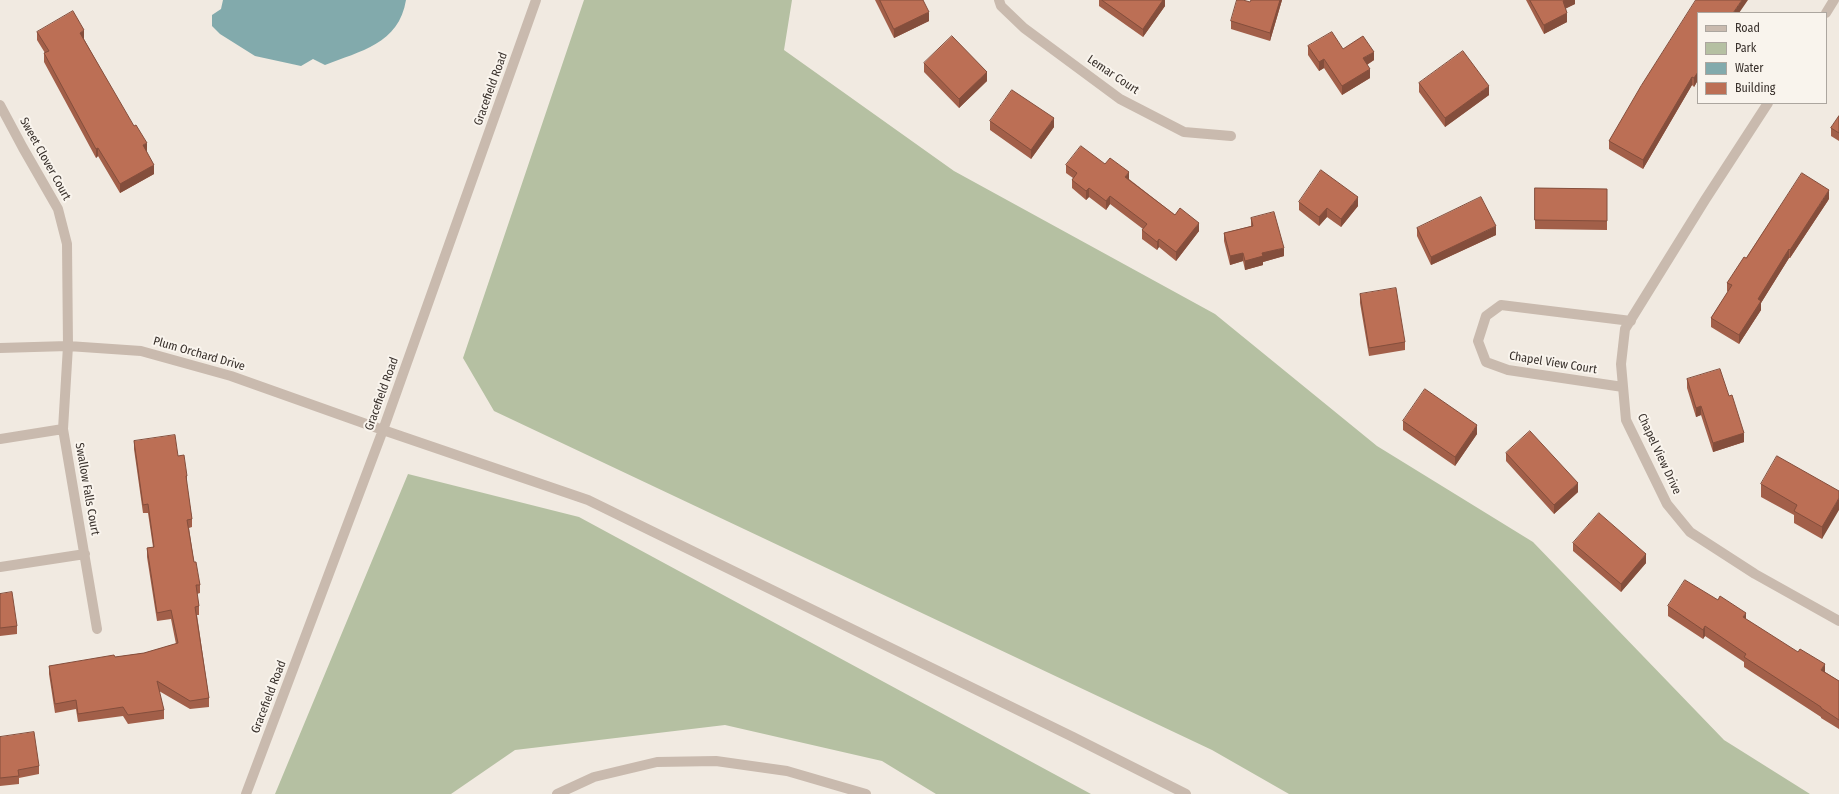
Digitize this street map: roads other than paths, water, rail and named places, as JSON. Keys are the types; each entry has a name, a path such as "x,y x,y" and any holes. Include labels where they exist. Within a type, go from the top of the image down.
{"street":[{"name":"Gracefield Road","path":"246,794 383,430 536,0"},
{"name":"Lemar Court","path":"998,0 1001,6 1024,28 1120,99 1184,132 1231,136"},
{"path":"1827,12 1834,0"},
{"name":"Chapel View Drive","path":"1767,104 1705,200 1625,329 1621,364 1626,420 1667,504 1690,532 1755,574 1839,621"},
{"name":"Sweet Clover Court","path":"0,105 58,209 67,244 68,346"},
{"name":"Chapel View Court","path":"1623,387 1508,370 1486,362 1478,341 1486,316 1501,305 1631,320"},
{"name":"Plum Orchard Drive","path":"0,348 68,346 141,351 231,376 588,500 1073,737 1186,794"},
{"name":"Swallow Falls Court","path":"68,346 63,429 98,629"},
{"name":"Swallow Falls Court","path":"0,439 63,429"},
{"name":"Swallow Falls Court","path":"0,567 85,554"},
{"path":"557,794 594,777 657,762 716,760 787,771 866,794"}],"water":[{"path":"223,0 406,0 402,15 395,27 387,36 376,44 325,65 313,59 301,66 255,56 220,34 212,26 212,15 221,9"}]}
